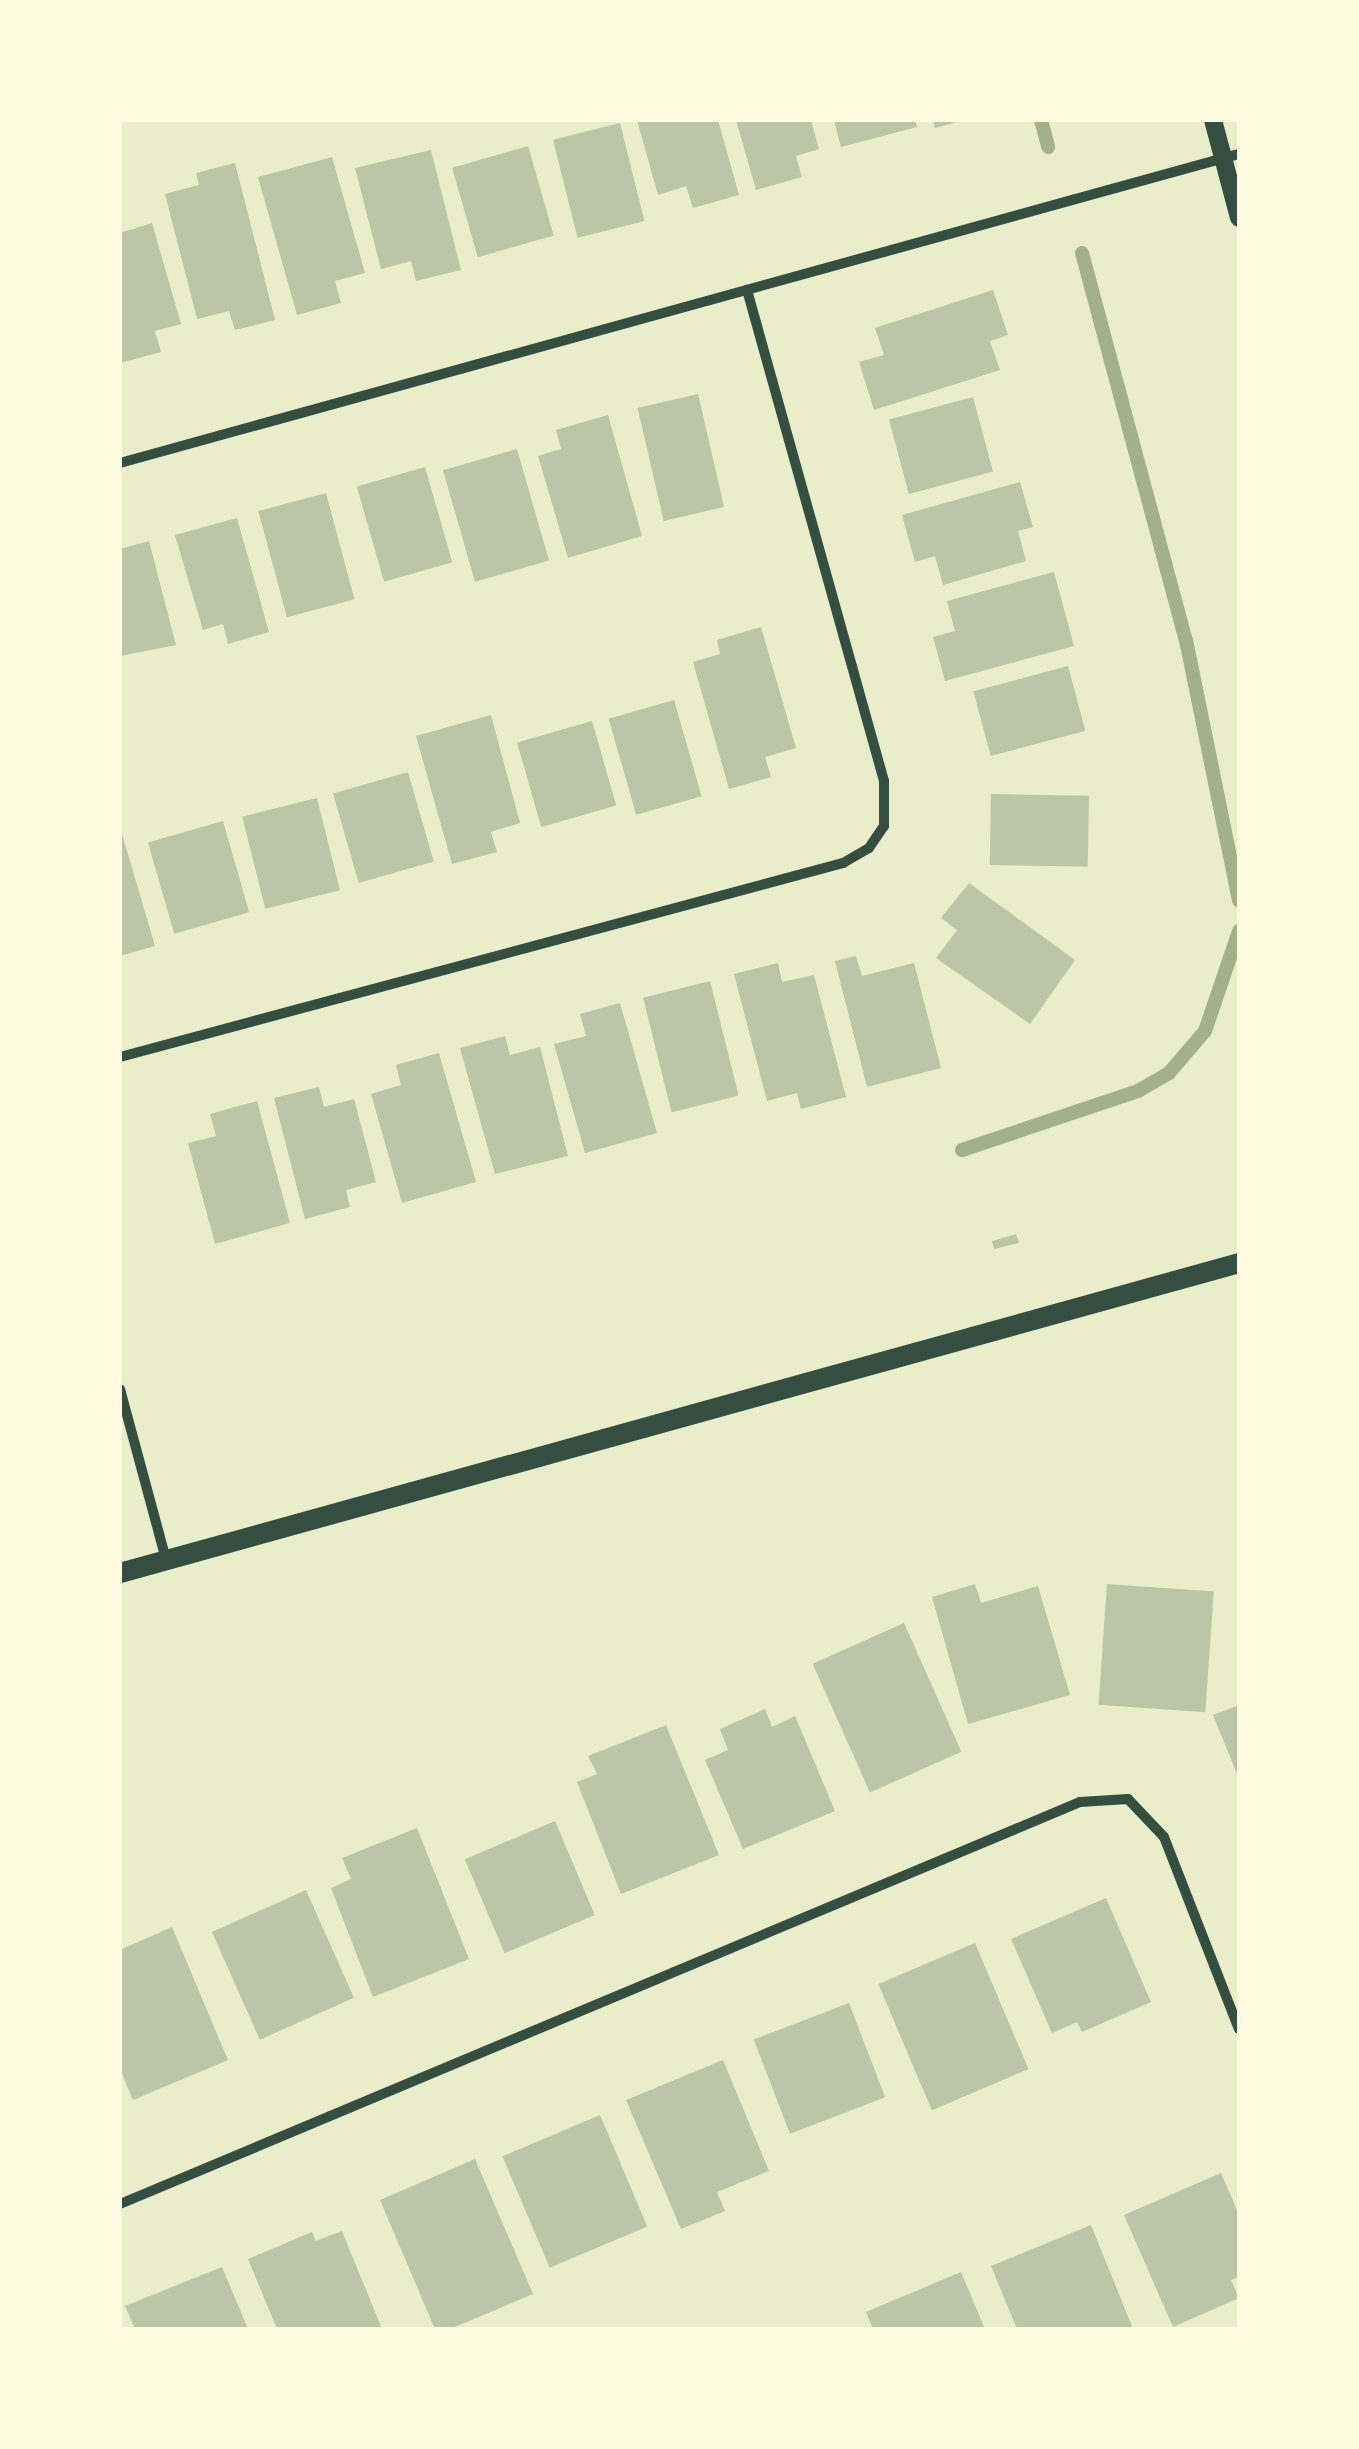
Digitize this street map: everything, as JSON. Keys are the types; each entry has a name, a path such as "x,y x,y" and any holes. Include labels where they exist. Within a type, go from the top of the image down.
{"main road":[{"path":"120,1573 1239,1263"}],"street":[{"path":"1213,120 1231,156 1239,218"},
{"path":"120,463 1231,156"},
{"path":"120,1057 843,862 869,848 884,826 884,781 746,290"},
{"path":"120,1390 166,1560"},
{"path":"120,2204 1080,1802 1128,1798 1164,1837 1239,2029"}],"building":[{"path":"637,120 718,120 739,195 693,208 686,186 658,195"},
{"path":"736,120 811,120 819,149 796,156 802,177 756,190"},
{"path":"834,120 915,120 917,127 841,147"},
{"path":"933,120 960,120 960,121 935,128"},
{"path":"620,123 644,221 577,238 553,140"},
{"path":"528,146 554,235 478,257 452,168"},
{"path":"431,150 461,270 416,281 411,261 381,269 355,168"},
{"path":"332,157 365,273 335,281 341,303 297,315 258,177"},
{"path":"235,163 275,320 235,330 229,311 197,319 165,194 199,185 196,173"},
{"path":"152,223 181,324 155,331 161,352 120,363 120,233"},
{"path":"993,290 1008,335 990,341 1000,370 874,410 859,362 884,355 875,328"},
{"path":"698,394 724,507 664,521 638,408"},
{"path":"973,397 993,471 909,494 889,420"},
{"path":"608,415 642,536 568,558 538,456 561,449 556,430"},
{"path":"517,449 549,561 475,582 443,470"},
{"path":"425,467 452,562 384,582 357,487"},
{"path":"1020,482 1033,527 1018,531 1026,561 943,585 935,556 915,562 902,515"},
{"path":"326,493 354,599 287,617 258,511"},
{"path":"237,518 269,632 228,644 223,624 203,630 175,535"},
{"path":"149,541 176,645 120,656 120,549"},
{"path":"1054,572 1074,646 945,681 933,637 955,631 947,601"},
{"path":"761,627 796,748 765,757 771,777 729,789 693,662 720,654 717,640"},
{"path":"1068,666 1085,731 991,756 973,691"},
{"path":"674,700 702,796 636,815 609,719"},
{"path":"491,715 520,823 491,832 497,852 452,864 416,736"},
{"path":"592,721 616,806 541,827 517,742"},
{"path":"408,772 434,861 359,883 333,793"},
{"path":"991,794 1089,796 1088,867 990,865"},
{"path":"317,798 340,890 265,909 242,817"},
{"path":"223,821 249,912 174,934 148,842"},
{"path":"120,827 155,946 120,956"},
{"path":"969,883 1075,960 1030,1024 936,958 957,930 941,918"},
{"path":"856,956 862,976 914,963 941,1068 867,1087 835,961"},
{"path":"778,963 782,982 814,975 846,1097 801,1109 797,1093 767,1101 734,974"},
{"path":"710,981 739,1095 672,1112 643,998"},
{"path":"620,1003 657,1133 585,1153 554,1044 586,1036 580,1014"},
{"path":"505,1036 510,1055 540,1047 568,1156 495,1174 460,1048"},
{"path":"439,1053 476,1182 402,1203 371,1094 401,1085 396,1065"},
{"path":"319,1087 324,1107 354,1099 376,1182 346,1190 350,1207 305,1219 274,1098"},
{"path":"257,1101 290,1223 215,1244 188,1143 216,1136 210,1114"},
{"path":"1016,1234 1019,1243 994,1249 992,1241"},
{"path":"975,1584 981,1603 1038,1586 1070,1695 968,1724 932,1597"},
{"path":"1107,1584 1214,1591 1205,1712 1099,1705"},
{"path":"904,1623 961,1752 870,1792 813,1664"},
{"path":"1239,1705 1239,1779 1213,1715"},
{"path":"765,1709 772,1727 795,1716 835,1811 743,1849 705,1760 728,1750 720,1729"},
{"path":"666,1725 719,1855 621,1894 577,1782 597,1774 588,1756"},
{"path":"555,1821 595,1915 505,1953 465,1859"},
{"path":"417,1828 469,1959 373,1997 331,1888 351,1879 342,1858"},
{"path":"306,1890 354,1998 260,2040 212,1932"},
{"path":"1106,1898 1151,2002 1082,2032 1077,2022 1052,2033 1011,1939"},
{"path":"172,1927 228,2060 133,2100 120,2069 120,1950"},
{"path":"975,1943 1029,2069 932,2110 878,1984"},
{"path":"849,2003 885,2097 790,2134 754,2040"},
{"path":"723,2060 769,2171 717,2192 725,2211 681,2229 626,2100"},
{"path":"600,2115 647,2226 550,2268 502,2156"},
{"path":"475,2159 533,2294 450,2329 435,2329 380,2200"},
{"path":"1221,2173 1239,2215 1239,2277 1231,2280 1239,2298 1173,2327 1124,2215"},
{"path":"1091,2225 1133,2329 1017,2329 991,2266"},
{"path":"342,2231 382,2329 277,2329 248,2259 312,2232 316,2241"},
{"path":"222,2267 248,2329 135,2329 125,2306"},
{"path":"961,2272 985,2329 873,2329 866,2312"}],"waterway":[{"path":"1041,120 1048,147"},
{"path":"1082,253 1186,640 1239,901"},
{"path":"962,1150 1138,1091 1169,1073 1205,1031 1239,931"}]}
